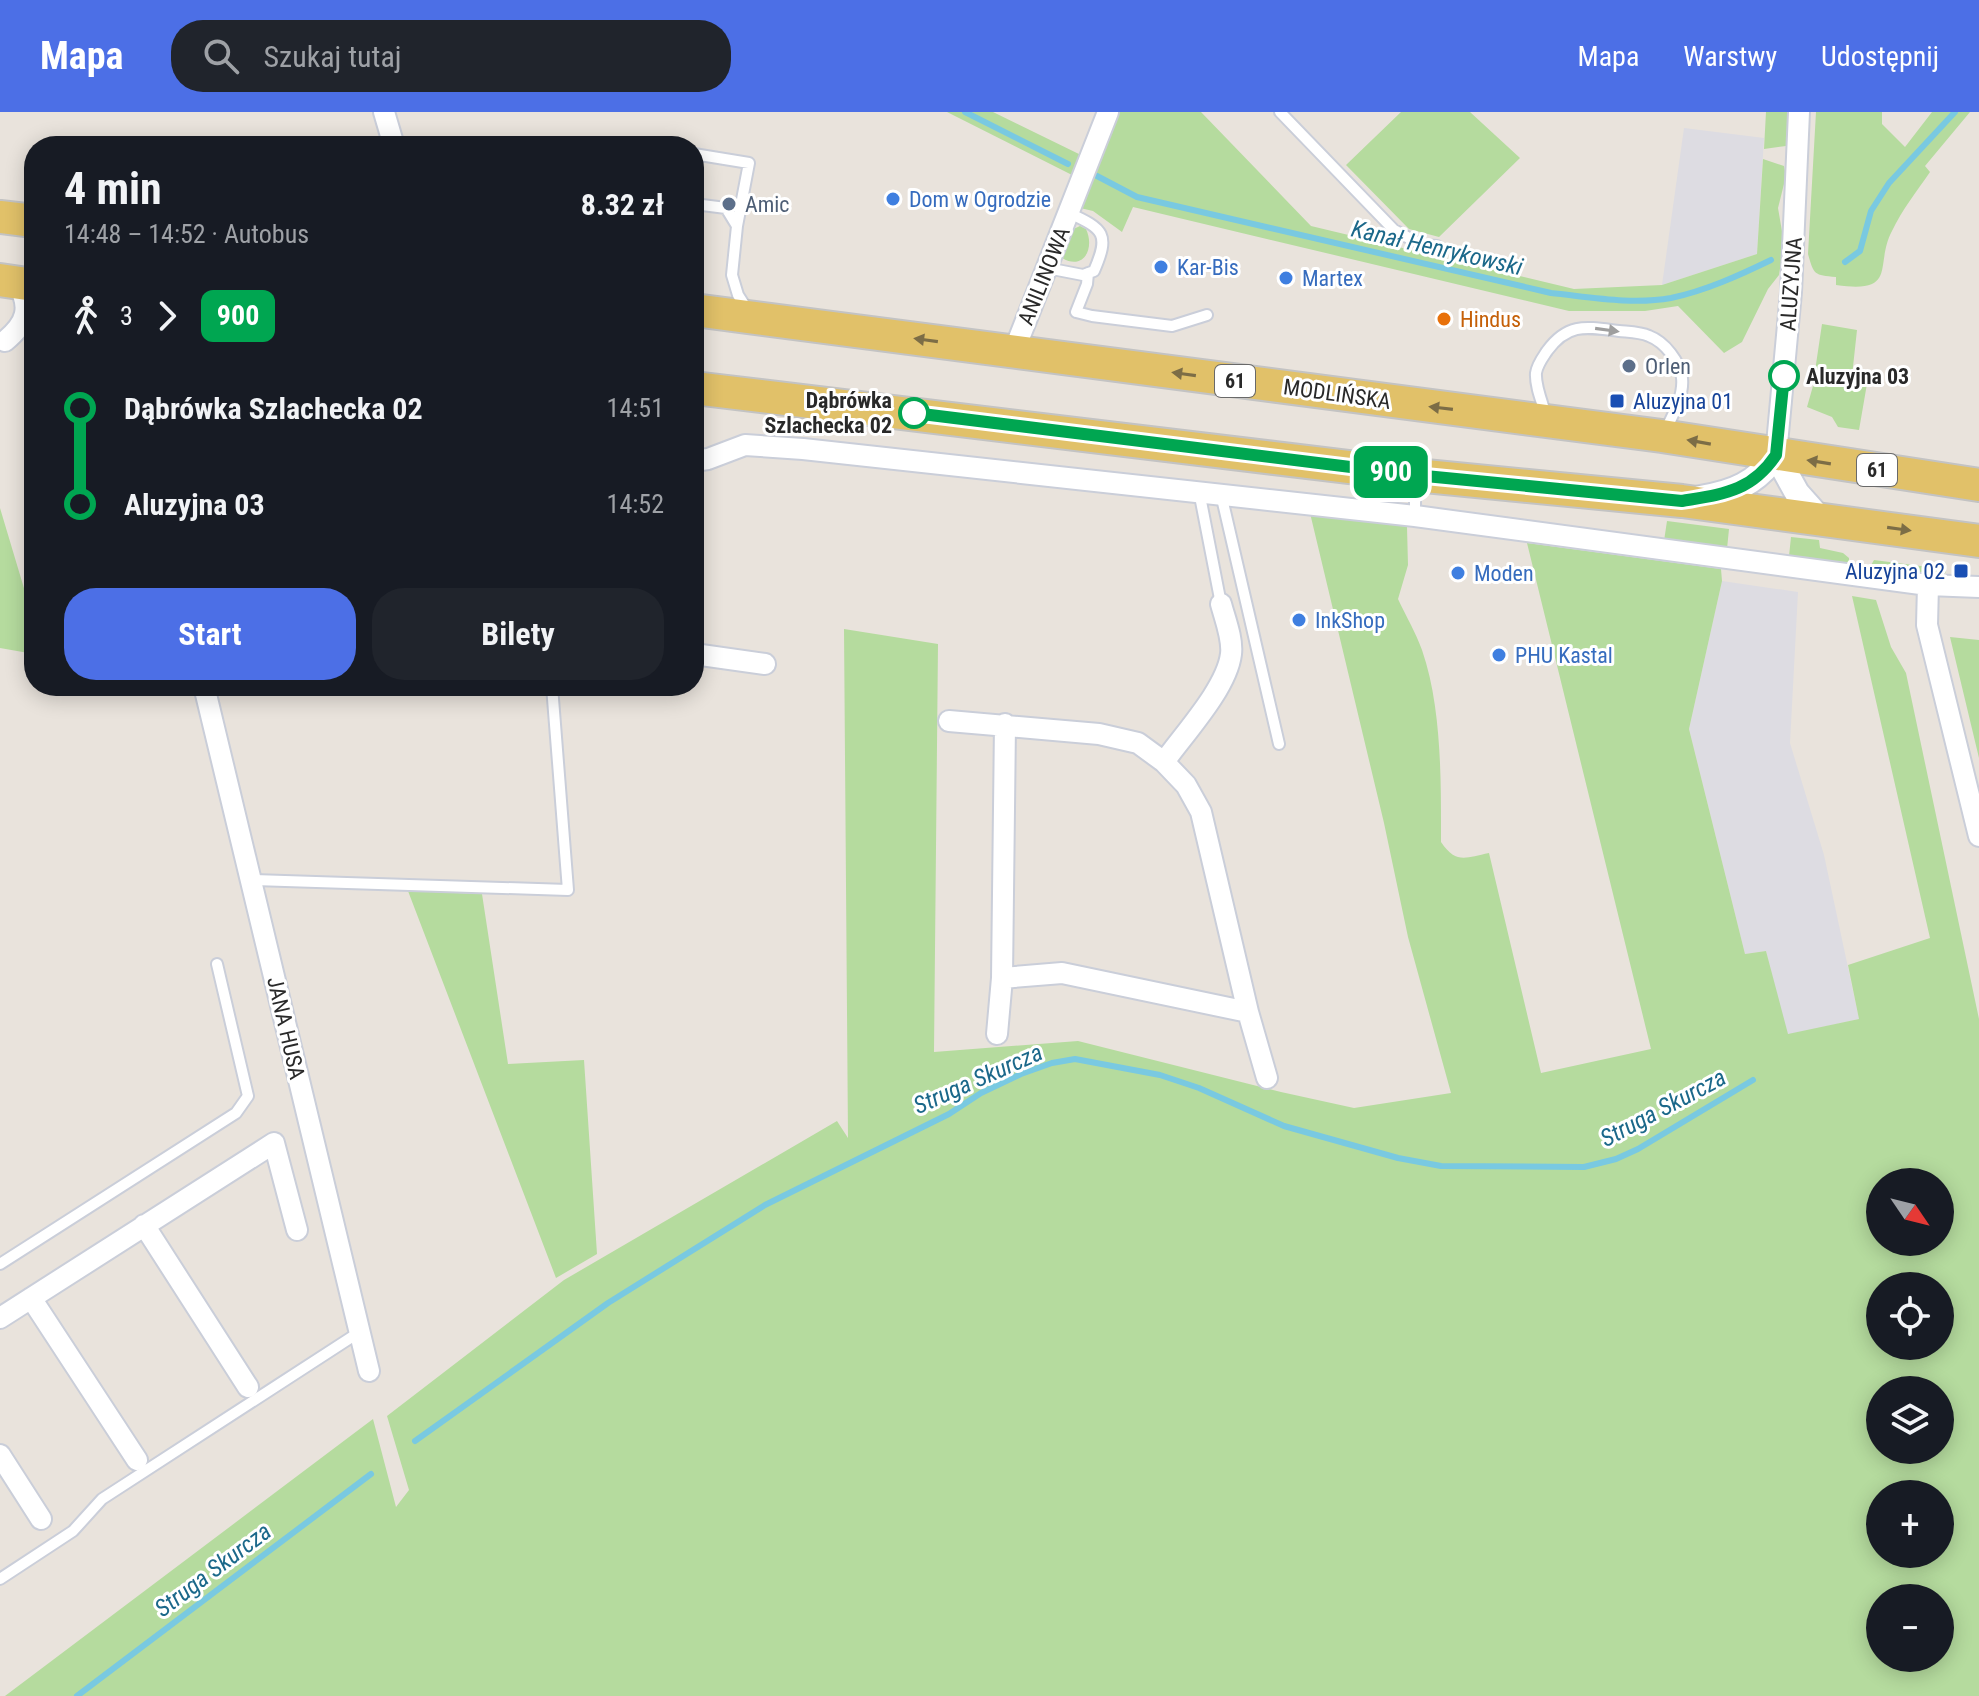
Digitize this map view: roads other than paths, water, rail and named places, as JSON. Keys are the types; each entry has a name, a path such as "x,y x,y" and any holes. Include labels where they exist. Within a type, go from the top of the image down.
{"main road":[{"path":"0,217 24,220"},
{"name":"MODLIŃSKA","path":"704,311 1662,436 1979,485"},
{"path":"704,389 1415,475 1682,501 1979,541"}],"street":[{"path":"384,112 391,136"},
{"name":"ANILINOWA","path":"1014,351 1108,112"},
{"name":"ALUZYJNA","path":"1776,455 1792,276 1799,112"},
{"path":"2,340 19,329 24,316"},
{"path":"2,340 14,343 24,341"},
{"path":"704,460 745,445 1199,491 1415,516 1928,585 1979,587"},
{"path":"1682,501 1741,488 1764,471 1776,455 1797,493 1822,521"},
{"path":"1928,585 1927,625 1979,836"},
{"path":"1164,762 1227,670 1232,652 1221,604"},
{"path":"704,655 765,664"},
{"name":"JANA HUSA","path":"206,696 369,1371"},
{"path":"949,721 1099,734 1138,743 1164,762 1186,785 1201,812 1248,1012 1267,1078"},
{"path":"997,1034 1002,978 1005,724"},
{"path":"1002,978 1062,973 1248,1012"},
{"path":"0,1318 274,1143 297,1230"},
{"path":"144,1225 248,1387"},
{"path":"31,1298 137,1460"},
{"path":"0,1455 41,1519"}],"lane":[{"path":"1280,112 1394,230 1422,245 1437,246"},
{"path":"704,156 749,163 737,226 732,275 738,295 753,317"},
{"path":"704,205 726,208 737,226"},
{"path":"1047,268 1083,275 1094,271 1104,248 1104,237 1096,225 1069,213"},
{"path":"1088,273 1076,312 1172,326 1207,315"},
{"path":"1547,421 1536,371 1559,336 1586,327 1649,335 1662,344 1679,367 1683,381 1677,407 1662,436"},
{"path":"1415,475 1415,516"},
{"path":"1199,491 1221,604"},
{"path":"1221,494 1279,744"},
{"path":"251,880 568,890 553,696"},
{"path":"0,1264 236,1113 248,1096 217,964"},
{"path":"0,1579 73,1531 102,1499 358,1333"}],"waterway":[{"name":"Kanał Henrykowski","path":"965,112 1068,164"},
{"name":"Kanał Henrykowski","path":"1845,262 1860,251 1871,211 1889,183 1955,112"},
{"name":"Kanał Henrykowski","path":"1097,176 1137,197 1551,293 1626,301 1671,298 1709,287 1771,260"},
{"name":"Struga Skurcza","path":"415,1441 608,1303 765,1205 949,1114 981,1093 1052,1063 1075,1059 1160,1075 1199,1088 1284,1126 1398,1158 1441,1166 1584,1167 1616,1159 1753,1080"},
{"name":"Struga Skurcza","path":"77,1696 371,1474"}],"place":[{"name":"Dom w Ogrodzie","path":"893,199"},
{"name":"Amic","path":"729,204"},
{"name":"Kar-Bis","path":"1161,267"},
{"name":"Martex","path":"1286,278"},
{"name":"Hindus","path":"1444,319"},
{"name":"Orlen","path":"1629,366"},
{"name":"Aluzyjna 03","path":"1784,376"},
{"name":"Aluzyjna 01","path":"1617,401"},
{"name":"Dąbrówka Szlachecka 02","path":"914,413"},
{"name":"Aluzyjna 02","path":"1961,571"},
{"name":"Moden","path":"1458,573"},
{"name":"InkShop","path":"1299,620"},
{"name":"PHU Kastal","path":"1499,655"}]}
